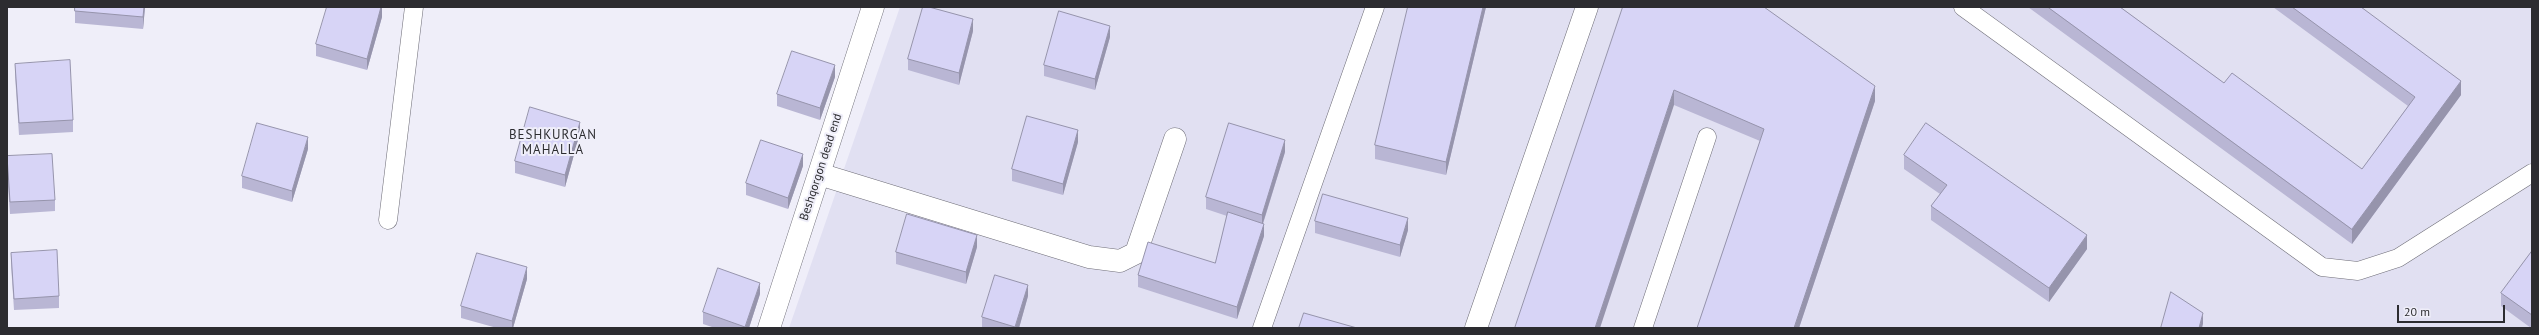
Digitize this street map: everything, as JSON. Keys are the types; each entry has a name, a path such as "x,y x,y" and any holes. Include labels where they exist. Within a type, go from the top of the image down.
{"street":[{"name":"Beshqorgon dead end","path":"769,328 874,7"},
{"path":"1476,328 1587,7"},
{"path":"819,174 1089,257 1120,261 1136,253 1175,139"}],"lane":[{"path":"388,220 414,7"},
{"path":"1262,328 1375,7"},
{"path":"1964,7 2322,267 2358,271 2398,258 2532,173"},
{"path":"1644,328 1707,137"}],"shaded area":[{"path":"900,7 2532,7 2532,328 789,328"}],"building":[{"path":"75,7 144,7 143,17 75,11"},
{"path":"327,7 381,7 367,59 316,44"},
{"path":"923,7 929,7 973,19 959,73 908,59"},
{"path":"1408,7 1483,7 1446,162 1375,145"},
{"path":"1623,7 1764,7 1875,86 1794,328 1697,328 1764,129 1674,90 1595,328 1515,328"},
{"path":"2048,7 2120,7 2224,83 2232,73 2362,169 2415,97 2292,7 2361,7 2461,81 2352,229"},
{"path":"1059,11 1110,26 1095,79 1044,65"},
{"path":"792,51 835,65 820,108 777,94"},
{"path":"70,60 73,120 19,123 15,64"},
{"path":"530,107 580,122 565,175 515,161"},
{"path":"1027,116 1078,130 1063,184 1012,169"},
{"path":"257,123 308,137 292,191 242,176"},
{"path":"1229,123 1285,140 1262,215 1206,197"},
{"path":"1926,123 2087,235 2049,288 1931,206 1947,185 1904,155"},
{"path":"761,140 803,154 788,198 746,183"},
{"path":"52,154 55,200 10,202 7,156"},
{"path":"1323,194 1408,218 1400,245 1315,221"},
{"path":"1228,212 1264,224 1237,307 1138,275 1148,242 1215,263"},
{"path":"907,214 977,235 966,272 896,252"},
{"path":"57,250 59,296 14,299 11,253"},
{"path":"2532,251 2532,315 2501,293"},
{"path":"477,253 527,267 512,321 461,306"},
{"path":"718,268 760,283 745,327 703,312"},
{"path":"995,275 1028,285 1015,327 982,317"},
{"path":"2171,292 2203,313 2199,328 2161,328"},
{"path":"1304,313 1357,328 1299,328"}],"district":[{"name":"BESHKURGAN MAHALLA","path":"553,142"}]}
